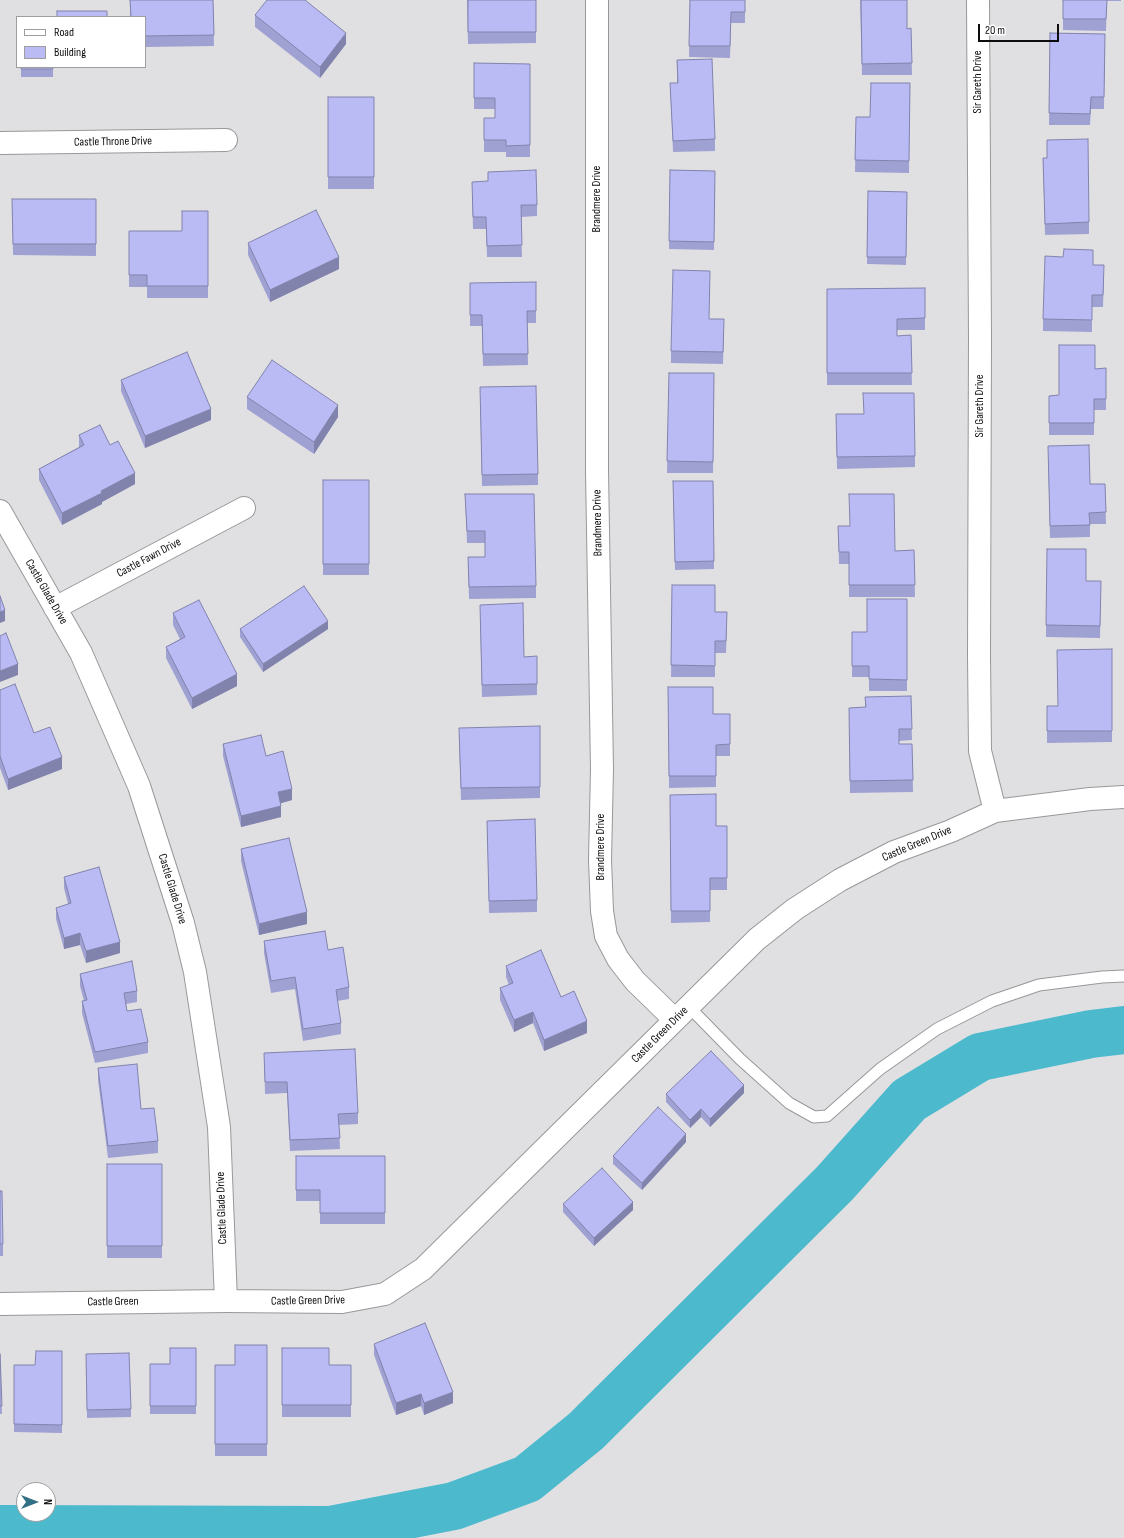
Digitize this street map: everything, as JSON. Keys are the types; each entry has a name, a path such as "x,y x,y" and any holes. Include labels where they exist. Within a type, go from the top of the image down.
{"street":[{"name":"Brandmere Drive","path":"597,0 597,471 602,769 600,860 602,910 606,936 618,959 635,981 682,1013"},
{"name":"Sir Gareth Drive","path":"978,0 980,751 995,811"},
{"name":"Castle Throne Drive","path":"0,143 226,140"},
{"name":"Castle Fawn Drive","path":"55,608 244,508"},
{"name":"Castle Glade Drive","path":"0,511 81,653 139,786 183,923 195,972 219,1127 226,1301"},
{"name":"Castle Green Drive","path":"226,1301 342,1302 385,1294 423,1269 757,939 795,909 840,880 894,852 995,811 1090,799 1124,797"},
{"name":"Castle Green","path":"0,1304 226,1301"}],"lane":[{"path":"682,1013 740,1059 789,1103 814,1117 827,1116 880,1069 937,1029 992,1001 1039,985 1102,976 1124,976"}],"building":[{"path":"130,0 213,0 214,35 146,36 146,16 131,16"},
{"path":"267,0 305,0 346,33 320,67 255,15"},
{"path":"468,0 536,0 536,32 468,32"},
{"path":"690,0 745,0 745,12 731,12 730,46 689,46"},
{"path":"861,0 907,0 907,29 911,28 912,63 862,64"},
{"path":"1063,0 1107,0 1106,19 1063,19"},
{"path":"57,11 107,11 107,16 57,16"},
{"path":"1050,33 1105,34 1104,97 1091,97 1090,114 1049,113"},
{"path":"712,59 715,139 673,141 670,83 678,83 677,60"},
{"path":"474,63 530,64 530,145 506,146 506,140 484,140 484,118 495,118 495,98 474,98"},
{"path":"21,68 53,68 53,69"},
{"path":"871,83 910,83 909,161 855,160 856,117 870,117"},
{"path":"328,97 374,97 374,177 328,177"},
{"path":"1088,139 1089,222 1045,224 1043,158 1047,158 1047,140"},
{"path":"536,170 537,205 521,205 522,245 487,246 486,217 473,217 472,182 488,181 488,172"},
{"path":"670,170 715,171 714,242 669,241"},
{"path":"868,191 907,192 906,257 867,257"},
{"path":"12,199 96,199 96,244 13,244"},
{"path":"316,210 339,257 270,290 248,243"},
{"path":"182,211 208,211 208,286 147,286 147,275 129,275 129,231 182,231"},
{"path":"1064,249 1093,250 1093,265 1104,265 1103,295 1092,295 1092,320 1043,319 1045,256 1063,257"},
{"path":"673,270 710,271 709,319 724,319 723,352 671,351"},
{"path":"536,282 536,311 527,311 528,354 483,354 482,315 470,315 470,283"},
{"path":"925,288 925,318 897,319 897,336 911,335 912,373 827,373 827,289"},
{"path":"1059,345 1095,345 1095,369 1106,368 1106,399 1094,399 1094,423 1049,423 1049,396 1059,395"},
{"path":"187,352 211,409 145,436 121,380"},
{"path":"272,360 338,405 314,442 247,397"},
{"path":"669,373 714,373 713,462 667,461"},
{"path":"536,386 538,474 482,475 480,387"},
{"path":"863,393 914,393 915,456 837,457 836,414 864,414"},
{"path":"100,425 110,445 118,441 135,473 101,491 102,493 62,513 39,469 84,445 79,435"},
{"path":"1089,445 1090,484 1105,484 1106,512 1089,513 1090,525 1050,526 1048,446"},
{"path":"323,480 369,480 369,564 323,564"},
{"path":"673,481 713,481 714,561 675,562"},
{"path":"465,494 534,494 536,586 469,587 468,557 485,557 485,531 467,531"},
{"path":"849,494 894,494 895,551 914,550 915,585 849,585 849,552 839,552 838,526 850,526"},
{"path":"1047,549 1086,549 1086,581 1101,581 1100,626 1046,625"},
{"path":"672,585 715,585 715,612 727,612 726,641 715,641 715,666 671,665"},
{"path":"304,586 328,621 263,664 240,629"},
{"path":"0,596 5,610 0,612"},
{"path":"867,599 907,599 907,680 869,679 869,666 852,666 852,632 867,632"},
{"path":"199,600 237,674 192,698 166,647 185,637 173,613"},
{"path":"523,603 524,657 537,656 537,684 482,685 480,605"},
{"path":"6,633 18,664 0,671 0,636"},
{"path":"1112,649 1112,731 1047,731 1047,706 1058,706 1057,650"},
{"path":"15,684 34,733 50,727 62,757 8,779 0,756 0,690"},
{"path":"668,687 713,687 713,714 730,714 730,744 716,745 716,776 669,776"},
{"path":"911,696 912,729 899,729 899,744 912,744 913,780 850,781 849,708 866,707 865,697"},
{"path":"540,726 540,787 461,788 459,728"},
{"path":"261,735 266,756 283,751 292,789 278,792 281,806 241,816 223,744"},
{"path":"716,794 716,826 727,826 727,878 710,878 710,911 671,911 670,795"},
{"path":"535,819 537,900 489,901 487,821"},
{"path":"289,838 307,912 259,924 241,849"},
{"path":"99,867 120,942 86,951 80,933 64,938 56,908 71,903 64,877"},
{"path":"325,931 328,950 343,947 349,987 336,990 341,1023 303,1029 295,977 271,981 264,941"},
{"path":"541,950 561,997 574,991 587,1021 544,1040 533,1012 514,1020 500,988 513,983 506,966"},
{"path":"132,961 137,991 124,993 127,1011 141,1009 148,1042 95,1052 82,1001 87,1000 80,974"},
{"path":"355,1049 358,1113 338,1114 340,1138 290,1140 287,1082 265,1082 264,1053"},
{"path":"711,1051 744,1085 710,1119 701,1109 690,1120 666,1094"},
{"path":"137,1064 141,1109 154,1108 158,1141 108,1146 98,1068"},
{"path":"658,1107 686,1134 642,1183 613,1156"},
{"path":"296,1156 385,1156 385,1213 320,1213 320,1190 296,1190"},
{"path":"107,1164 162,1164 162,1246 107,1246"},
{"path":"602,1168 633,1202 594,1238 563,1204"},
{"path":"0,1191 2,1191 3,1244 0,1244"},
{"path":"425,1323 453,1392 424,1403 421,1394 396,1403 374,1344"},
{"path":"235,1345 267,1345 267,1444 215,1444 215,1365 235,1365"},
{"path":"170,1348 196,1348 196,1406 150,1406 150,1364 170,1364"},
{"path":"282,1348 329,1348 329,1365 351,1365 351,1405 282,1405"},
{"path":"36,1351 62,1351 62,1425 14,1424 14,1365 35,1365"},
{"path":"129,1353 131,1409 87,1410 86,1354"},
{"path":"0,1354 2,1406 0,1406"}],"waterway":[{"path":"0,1529 330,1530 454,1506 527,1479 586,1431 835,1183 909,1100 980,1057 1091,1034 1124,1030"}]}
